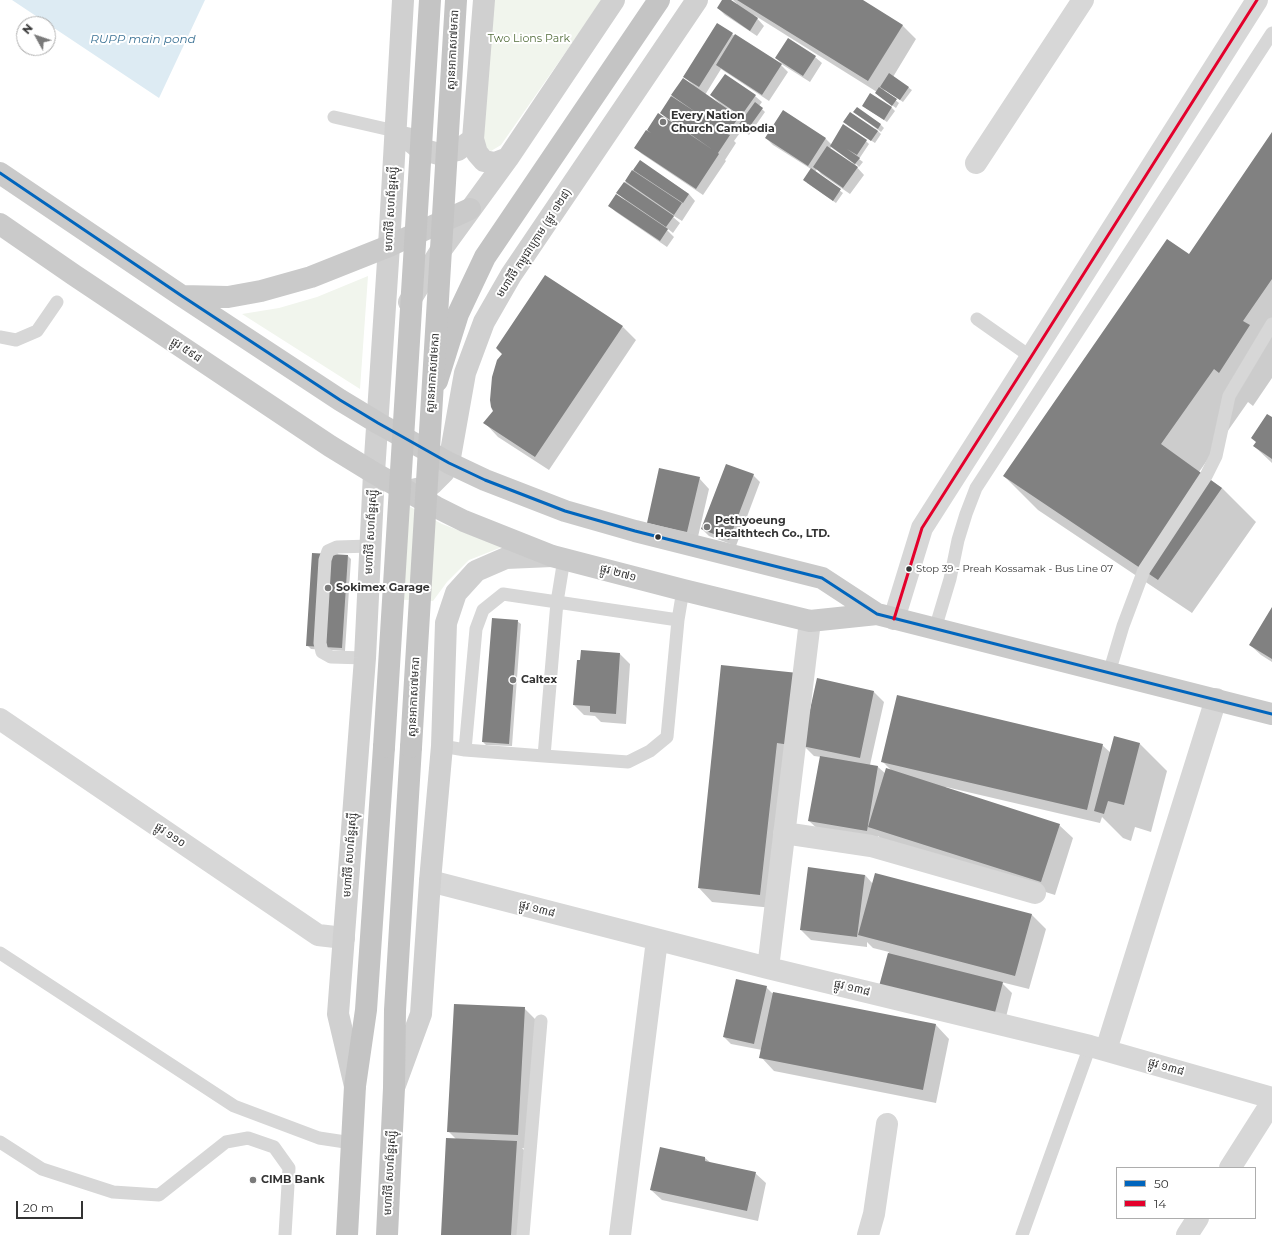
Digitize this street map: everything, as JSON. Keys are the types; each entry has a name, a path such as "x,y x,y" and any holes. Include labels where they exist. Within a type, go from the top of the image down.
{"highway":[{"name":"មហាវិថី សហព័ន្ធរុស្ស៊ី","path":"347,1235 355,1086 366,1010 384,747 430,0"},
{"name":"ស្ពានអាកាស៧មករា","path":"411,747 456,0"},
{"path":"432,398 458,314 485,257 659,0"},
{"name":"មហាវិថី សហព័ន្ធរុស្ស៊ី","path":"387,1235 394,1088 395,1010 411,747"}],"main road":[{"name":"មហាវិថី សហព័ន្ធរុស្ស៊ី","path":"355,1086 338,1014 365,658 374,473 389,246 402,0"},
{"path":"484,0 473,139 477,153 484,161 495,163 508,158"},
{"path":"382,361 409,301 441,250 508,158 614,0"},
{"name":"មហាវិថី កម្ពុជាក្រោម (ផ្លូវ ១២៨)","path":"407,491 432,484 444,472 449,462 465,374 484,322 511,275 697,0"},
{"path":"395,124 406,137 420,149 439,154 458,150 473,139"},
{"path":"0,173 182,296 378,423"},
{"path":"182,296 228,297 261,291 311,277 389,246 470,209"},
{"name":"ផ្លូវ ៥៩៨","path":"0,224 330,446 374,473"},
{"name":"ផ្លូវ ២៧១","path":"378,423 491,483 565,511 635,531 822,578 885,617 1272,714"},
{"name":"ផ្លូវ ២៧១","path":"374,473 464,521 558,557 683,590 810,621 885,617"},
{"name":"មហាវិថី សហព័ន្ធរុស្ស៊ី","path":"394,1088 422,1014 430,881 442,746 446,623 456,593 476,571 506,558 558,557"}],"street":[{"path":"976,163 1083,0"},
{"path":"885,617 922,528 1256,0"},
{"path":"768,968 810,621"},
{"path":"1098,1048 1216,699"},
{"name":"ផ្លូវ ១១០","path":"0,719 318,935 344,938"},
{"path":"784,833 871,846 1035,893"},
{"name":"ផ្លូវ ១៣៨","path":"430,881 768,968 1098,1048 1272,1098"},
{"path":"620,1235 656,940"},
{"path":"1231,1167 1272,1102"},
{"path":"868,1235 874,1214 887,1124"},
{"path":"1187,1235 1197,1219"}],"lane":[{"path":"935,630 950,579 958,540 976,488 1272,33"},
{"path":"334,117 395,124"},
{"path":"0,337 16,340 37,331 56,302"},
{"path":"977,320 1031,357"},
{"path":"1109,673 1123,626 1144,570 1206,476 1216,456 1229,396 1272,324"},
{"path":"365,658 331,657 322,652 320,644 325,560 328,551 337,547 370,546"},
{"path":"544,756 557,602 558,557"},
{"path":"442,746 465,750 628,762 650,751 667,737 678,620 683,590"},
{"path":"465,750 476,629 483,610 503,594 678,620"},
{"path":"0,953 234,1106 319,1138 352,1142"},
{"path":"523,1235 541,1021"},
{"path":"1022,1235 1098,1048"},
{"path":"0,1142 42,1169 113,1192 159,1195 226,1142 248,1138 274,1147 289,1168 285,1235"}],"green space":[{"name":"Two Lions Park","path":"494,0 602,0 501,145 491,151 482,146"},
{"path":"368,276 360,389 242,314 279,308 317,297"},
{"path":"392,497 442,524 502,547 469,560 447,582 433,601 385,599"}],"water":[{"name":"RUPP main pond","path":"12,0 205,0 159,98 56,29 56,16 36,16"}],"building":[{"path":"722,0 731,0 758,18 750,31 717,8"},
{"path":"737,0 863,0 903,25 868,81"},
{"path":"717,23 733,33 699,87 683,77"},
{"path":"735,34 782,64 762,95 716,65"},
{"path":"788,38 816,56 803,76 775,58"},
{"path":"889,73 909,87 900,100 880,87"},
{"path":"725,74 756,95 741,116 710,95"},
{"path":"683,78 739,117 727,134 730,135 718,153 719,154 696,189 634,148 646,130 651,133 647,130 658,113 713,150 660,113 671,96 697,113 671,95"},
{"path":"879,87 897,99 892,106 875,93"},
{"path":"870,93 892,107 884,120 862,106"},
{"path":"755,102 763,108 745,133 737,127"},
{"path":"857,107 881,124 878,129 853,112"},
{"path":"783,110 826,138 808,166 765,138"},
{"path":"850,112 878,131 871,141 843,122"},
{"path":"843,124 867,140 857,155 847,149 860,158 855,164 830,146"},
{"path":"1272,132 1272,279 1243,321 1250,325 1219,373 1214,369 1161,444 1222,488 1158,580 1003,476 1167,239 1189,254"},
{"path":"827,146 858,167 843,188 813,167"},
{"path":"640,160 689,194 683,203 633,170"},
{"path":"811,168 841,189 833,201 803,180"},
{"path":"632,170 682,203 674,215 625,181"},
{"path":"624,182 674,216 666,227 616,193"},
{"path":"616,194 668,229 660,241 608,206"},
{"path":"545,275 623,326 535,457 483,423 493,411 490,400 492,377 497,360 502,354 496,348"},
{"path":"1267,414 1272,417 1272,459 1253,446 1256,442 1251,438"},
{"path":"726,464 754,474 729,540 701,529"},
{"path":"659,468 700,477 687,532 647,523"},
{"path":"312,553 348,555 342,648 306,646"},
{"path":"1272,607 1272,659 1249,645"},
{"path":"492,618 518,620 509,744 482,742"},
{"path":"581,650 620,653 616,714 590,712 590,706 573,705 577,660 580,660"},
{"path":"721,665 798,673 790,745 777,743 760,895 698,888"},
{"path":"817,678 874,691 860,758 802,746"},
{"path":"897,695 1103,744 1087,810 881,762"},
{"path":"1114,736 1140,743 1124,805 1108,801 1104,814 1094,811"},
{"path":"820,756 878,766 867,831 808,821"},
{"path":"886,768 1060,824 1041,882 868,827"},
{"path":"808,867 865,875 857,937 800,930"},
{"path":"875,873 1032,914 1015,976 858,935"},
{"path":"888,953 1003,982 993,1020 878,990"},
{"path":"736,979 767,986 754,1044 723,1037"},
{"path":"773,992 936,1024 923,1090 759,1058"},
{"path":"454,1004 525,1007 518,1135 447,1132"},
{"path":"446,1138 517,1141 511,1235 441,1235"},
{"path":"660,1147 705,1157 705,1161 756,1172 747,1211 650,1190"}],"transit line":[{"name":"14","path":"894,619 922,528 1257,0"},
{"name":"50","path":"0,173 182,296 340,400 449,463 485,480 565,511 635,531 822,578 877,614 1272,714"}],"place":[{"name":"Every Nation Church Cambodia","path":"663,122"},
{"name":"Pethyoeung Healthtech Co., LTD.","path":"707,527"},
{"name":"Stop 39 - Preah Kossamak - Bus Line 07","path":"909,569"},
{"name":"Sokimex Garage","path":"328,588"},
{"name":"Caltex","path":"513,680"},
{"name":"CIMB Bank","path":"253,1180"}]}
